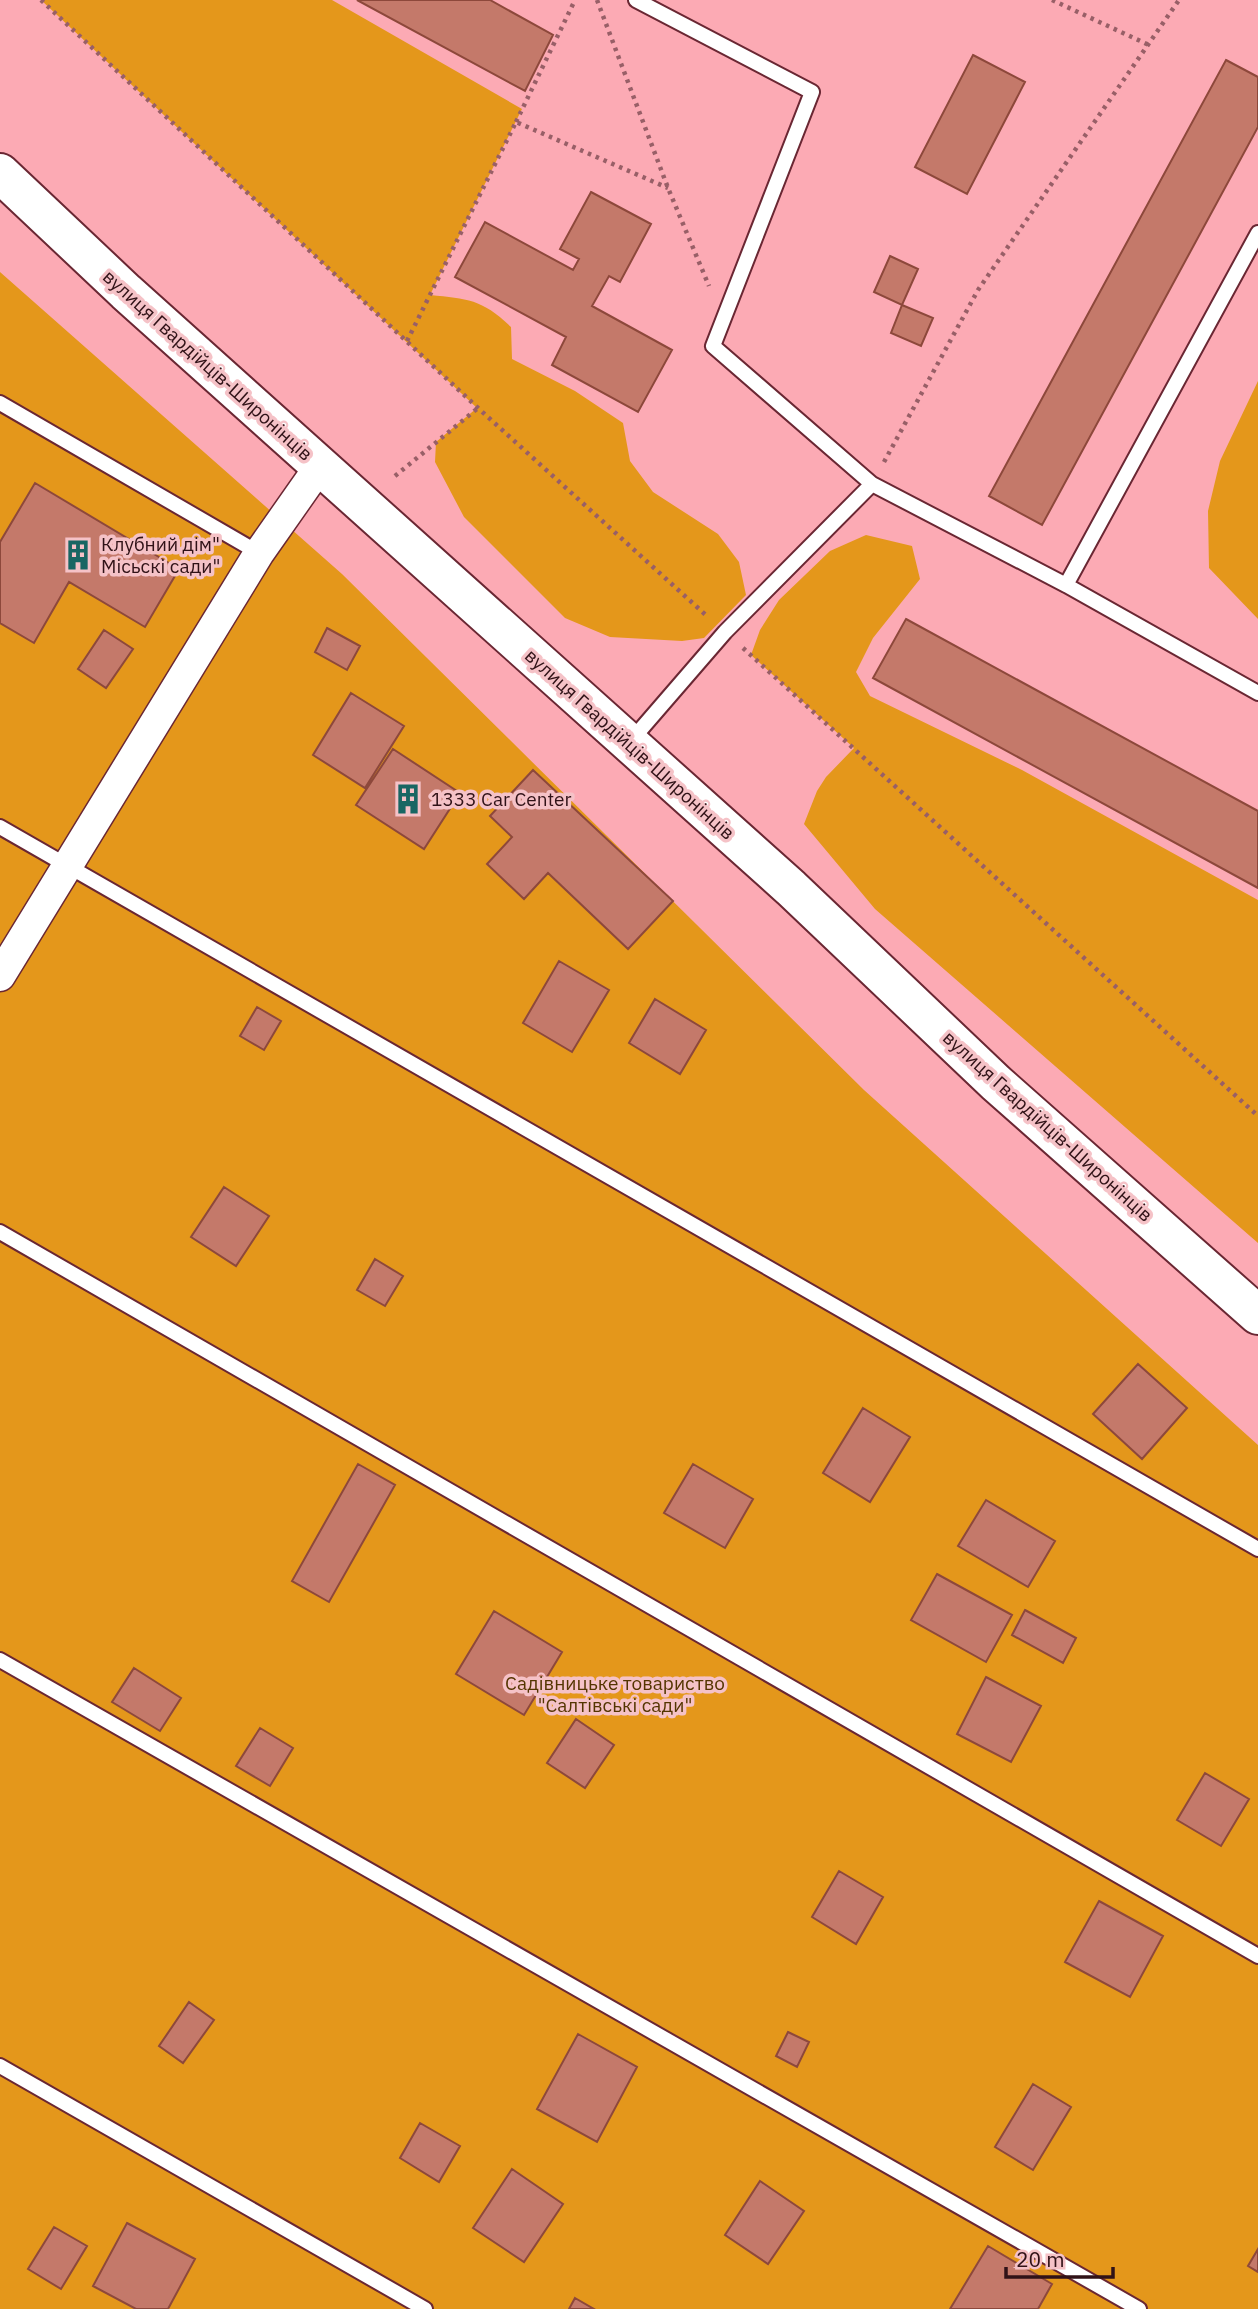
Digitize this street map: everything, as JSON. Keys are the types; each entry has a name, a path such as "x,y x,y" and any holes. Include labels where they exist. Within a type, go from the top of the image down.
{"main road":[{"name":"вулиця Гвардійців-Широнінців","path":"0,173 320,466 791,888 996,1083 1258,1315"}],"street":[{"path":"0,976 260,553 320,466"}],"lane":[{"path":"636,0 812,92 713,346 872,484 1066,585 1258,693"},
{"path":"1066,585 1258,233"},
{"path":"0,403 260,553"},
{"path":"628,743 725,632 872,484"},
{"path":"0,827 1258,1549"},
{"path":"0,1232 1258,1956"},
{"path":"0,1660 1139,2309"},
{"path":"0,2066 425,2309"}],"path":[{"path":"41,0 478,408 1258,1116"},
{"path":"407,341 575,0"},
{"path":"597,0 668,188 723,319"},
{"path":"1052,0 1149,45"},
{"path":"872,484 978,290 1179,0"},
{"path":"516,122 668,188"},
{"path":"395,476 478,408"}],"green space":[{"path":"41,0 332,0 522,109 430,295 474,302 491,311 511,327 512,359 575,391 623,423 630,461 653,492 718,534 739,562 746,595 704,638 682,641 610,637 565,618 464,517 435,462 436,442 477,408"},
{"name":"Садівницьке товариство \"Салтівські сади\"","path":"0,272 342,574 864,1090 1258,1445 1258,2309 0,2309"},
{"path":"1258,381 1258,619 1209,568 1208,511 1220,461"},
{"path":"866,535 912,546 920,579 873,638 856,672 870,696 1022,770 1258,900 1258,1243 875,909 804,824 817,791 826,777 854,748 751,655 760,630 779,600 830,551"}],"building":[{"path":"357,0 490,0 553,35 525,91"},
{"path":"973,55 1025,82 967,194 915,167"},
{"path":"1226,60 1258,77 1258,127 1042,525 989,496"},
{"path":"591,192 651,224 620,282 609,276 592,306 672,350 638,412 552,365 566,337 455,277 485,222 573,270 579,259 560,249"},
{"path":"890,256 918,269 902,305 874,292"},
{"path":"902,305 933,318 921,346 891,333"},
{"name":"Клубний дім\" Місьскі сади\"","path":"35,483 179,569 145,627 69,582 34,643 0,623 0,542"},
{"path":"906,619 1258,811 1258,888 873,678"},
{"path":"327,628 360,646 347,670 315,652"},
{"path":"104,630 133,649 106,688 78,669"},
{"path":"351,693 404,726 365,788 313,755"},
{"name":"1333 Car Center","path":"393,749 460,793 424,849 356,805"},
{"path":"533,770 673,901 628,949 548,873 524,899 487,864 512,837 490,816"},
{"path":"559,961 609,990 572,1052 523,1023"},
{"path":"655,999 706,1030 680,1074 629,1043"},
{"path":"257,1007 281,1021 264,1050 240,1036"},
{"path":"224,1187 269,1216 236,1266 191,1237"},
{"path":"375,1259 403,1276 385,1306 357,1290"},
{"path":"1138,1364 1187,1408 1142,1459 1093,1414"},
{"path":"863,1408 910,1437 870,1502 823,1473"},
{"path":"358,1464 395,1485 329,1602 292,1581"},
{"path":"693,1464 753,1499 725,1548 664,1513"},
{"path":"986,1500 1055,1541 1028,1587 958,1546"},
{"path":"937,1574 1012,1615 986,1662 911,1620"},
{"path":"1025,1610 1076,1638 1063,1663 1012,1635"},
{"path":"494,1611 562,1652 524,1715 456,1674"},
{"path":"134,1668 181,1698 160,1731 112,1702"},
{"path":"986,1677 1041,1706 1011,1762 957,1734"},
{"path":"576,1719 614,1745 585,1788 547,1763"},
{"path":"260,1728 293,1748 270,1786 236,1766"},
{"path":"1205,1773 1249,1799 1221,1846 1177,1820"},
{"path":"839,1871 883,1897 856,1944 812,1917"},
{"path":"1099,1901 1163,1936 1130,1997 1065,1962"},
{"path":"189,2002 214,2020 183,2063 159,2046"},
{"path":"788,2032 809,2042 797,2067 776,2056"},
{"path":"578,2034 637,2067 597,2142 537,2109"},
{"path":"1033,2084 1071,2107 1033,2170 995,2147"},
{"path":"420,2123 460,2146 439,2182 400,2158"},
{"path":"512,2169 563,2204 524,2262 473,2228"},
{"path":"760,2181 804,2211 768,2264 725,2235"},
{"path":"127,2223 195,2259 168,2309 136,2309 93,2286"},
{"path":"54,2227 87,2246 61,2289 28,2269"},
{"path":"988,2246 1052,2284 1038,2309 950,2309"},
{"path":"1258,2249 1258,2272 1248,2266"},
{"path":"575,2298 594,2309 569,2309"}],"place":[{"name":"Клубний дім\" Місьскі сади\"","path":"78,555"},
{"name":"1333 Car Center","path":"408,799"}]}
